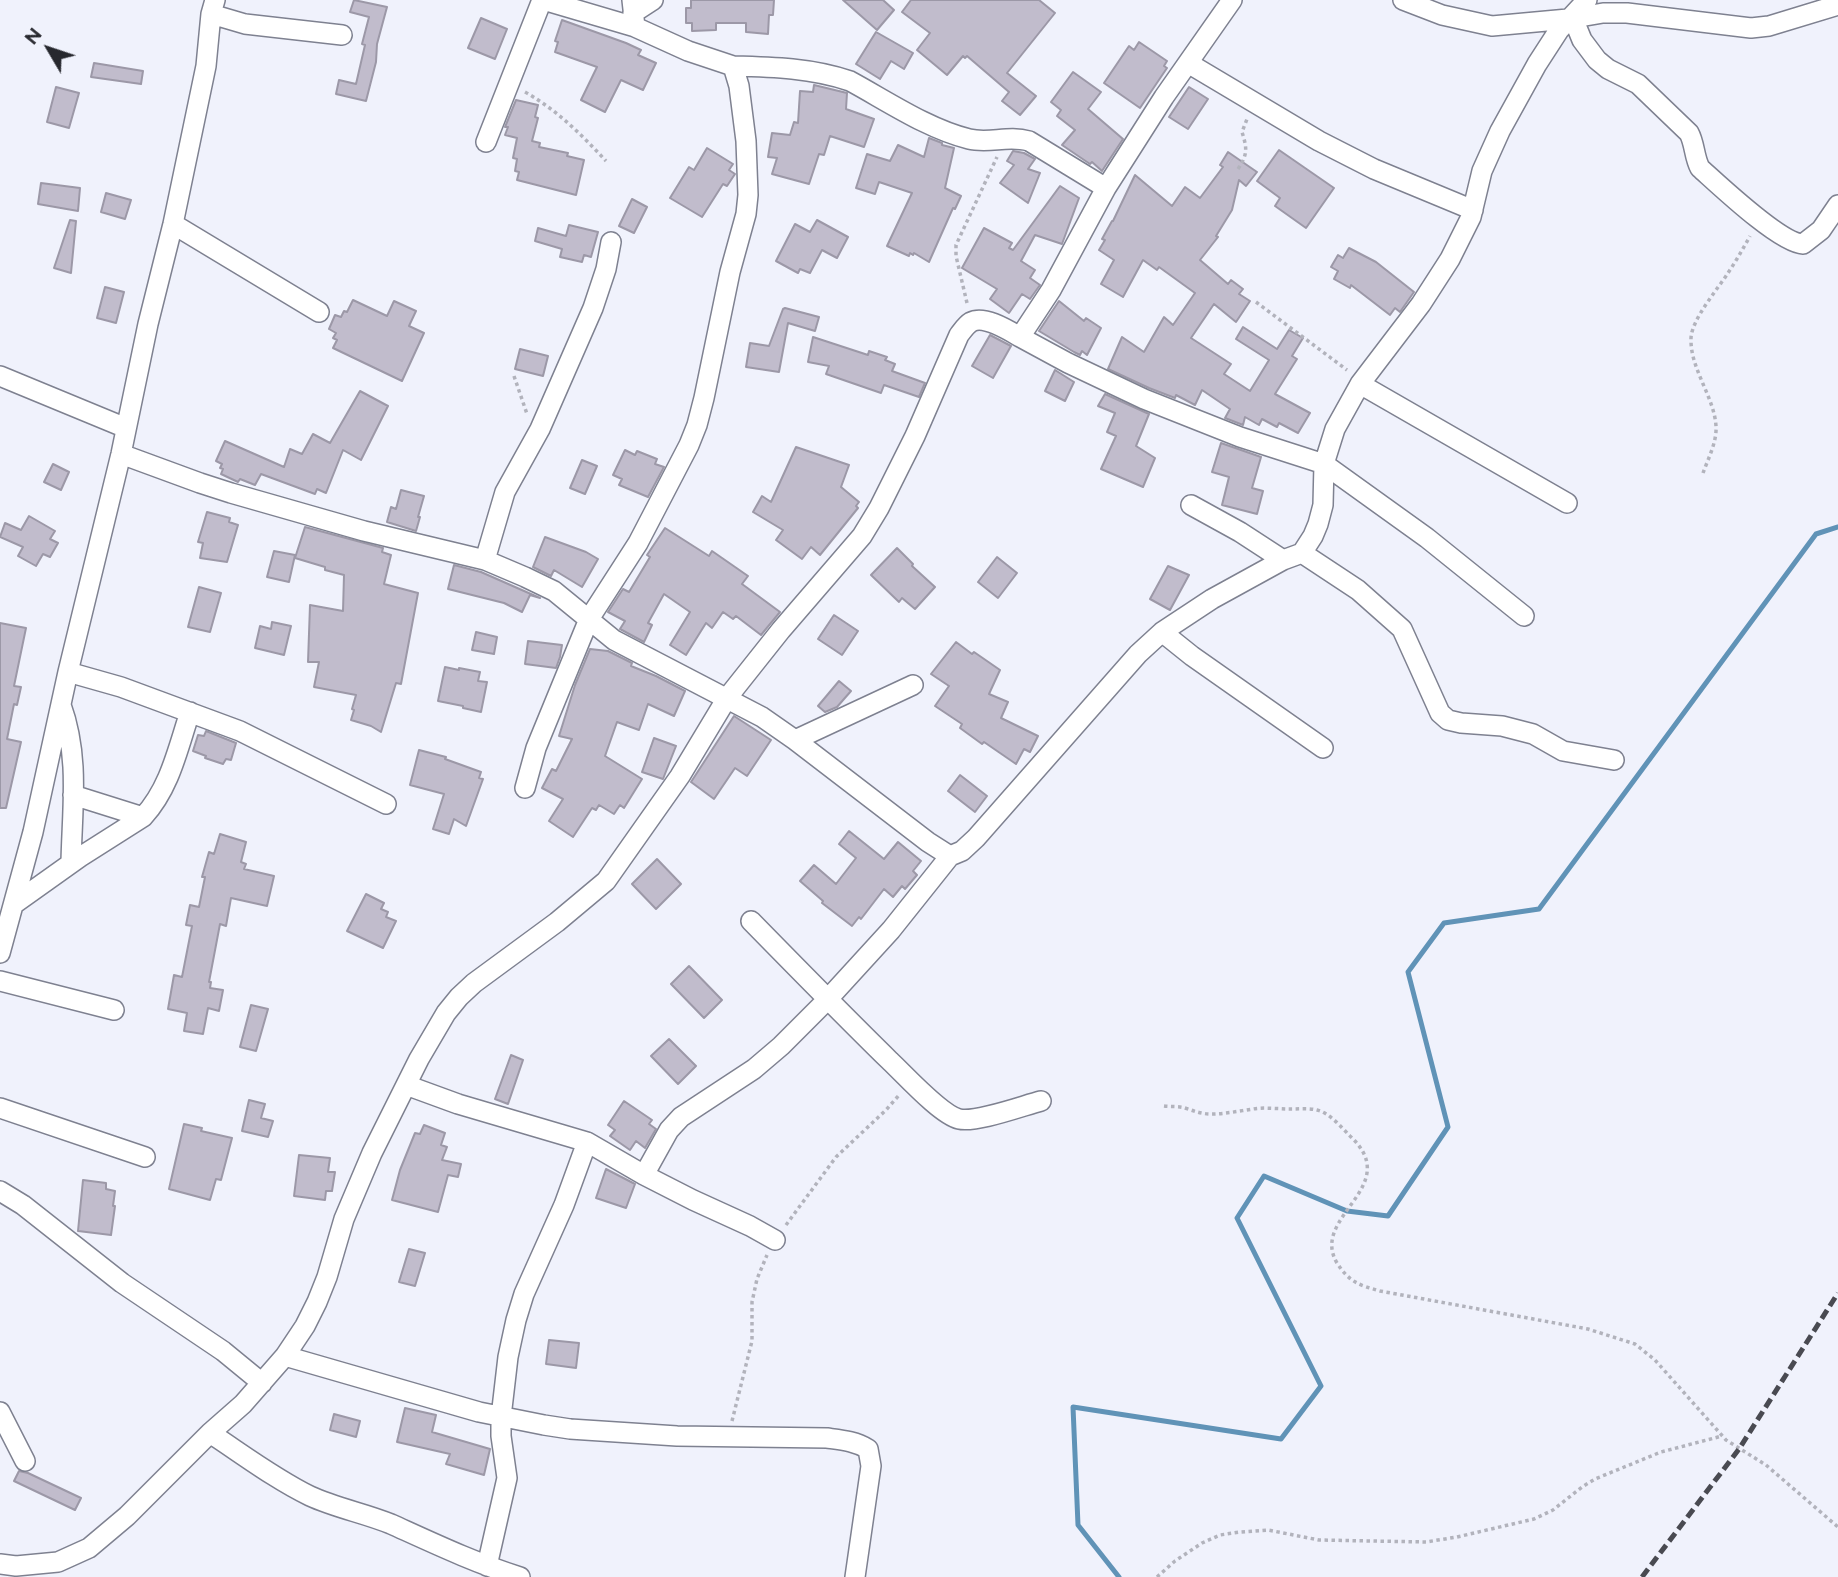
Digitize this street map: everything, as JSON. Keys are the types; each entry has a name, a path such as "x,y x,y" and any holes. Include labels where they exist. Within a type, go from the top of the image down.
{"street":[{"path":"486,142 542,0 634,13 688,51 733,66 788,68 836,76 965,138 981,141 1018,138 1028,141 1106,188"},
{"path":"634,13 653,0"},
{"path":"1020,337 1051,290 1106,188 1164,97 1232,0"},
{"path":"1403,0 1442,15 1492,26 1570,19 1603,13 1628,13 1751,28 1769,26 1838,5"},
{"path":"644,1175 669,1130 681,1118 754,1069 827,1000 891,930 950,856 962,851 976,838 1138,654 1162,632 1212,599 1283,560 1302,553 1313,536 1323,505 1324,464 1335,429 1361,383 1436,282 1463,235 1473,210 1487,158 1559,30 1587,0"},
{"path":"0,953 33,832 60,704 173,224 206,66 213,7 245,24 342,35"},
{"path":"1570,19 1597,60 1608,69 1638,84 1681,125 1693,141 1696,161 1700,168 1759,219 1791,241 1803,244 1821,230 1838,205"},
{"path":"1188,63 1319,141 1374,169 1473,210"},
{"path":"525,788 536,748 589,619 638,543 697,425 730,272 746,214 744,122 740,86 733,66"},
{"path":"173,224 319,312"},
{"path":"485,560 505,492 534,440 593,308 606,269 611,242"},
{"path":"0,1564 16,1566 58,1562 89,1548 127,1516 243,1404 285,1356 317,1303 356,1189 434,1031 459,997 606,881 680,776 727,698 862,536 909,448 951,352 968,323 978,320 996,324 1068,363 1144,399 1240,437 1324,464 1427,538 1524,616"},
{"path":"0,376 126,428"},
{"path":"1361,383 1567,503"},
{"path":"121,454 200,484 363,531 485,560 554,591 614,640 762,717 950,856"},
{"path":"1191,505 1283,560"},
{"path":"1302,553 1358,590 1402,628 1440,713 1448,720 1502,726 1533,734 1563,751 1614,760"},
{"path":"1162,632 1323,748"},
{"path":"68,672 121,687 255,737 386,804"},
{"path":"795,740 913,685"},
{"path":"60,704 73,757 71,863"},
{"path":"14,904 71,863 143,817 158,799 165,785 190,712"},
{"path":"73,795 143,817"},
{"path":"751,921 827,1000 950,1116 960,1120 973,1119 1041,1101"},
{"path":"0,981 114,1010"},
{"path":"406,1085 458,1104 587,1142 644,1175 775,1240"},
{"path":"0,1108 145,1157"},
{"path":"487,1566 508,1478 501,1436 501,1417 508,1357 516,1321 524,1294 564,1205 587,1142"},
{"path":"0,1191 23,1205 122,1283 223,1351 262,1383"},
{"path":"285,1356 501,1417 570,1429 677,1436 827,1438 851,1441 868,1449 871,1466 855,1577"},
{"path":"0,1412 25,1461"},
{"path":"210,1433 309,1495 372,1516 487,1566 520,1577"}],"path":[{"path":"508,83 538,99 566,120 606,161"},
{"path":"1238,169 1246,150 1243,125 1255,104"},
{"path":"968,323 967,302 956,245 991,167 1008,138"},
{"path":"1703,473 1716,426 1695,360 1691,337 1694,326 1743,250 1759,219"},
{"path":"1256,302 1361,383"},
{"path":"514,376 534,440"},
{"path":"728,1436 752,1341 752,1302 757,1279 775,1240 836,1157 912,1082"},
{"path":"1164,1107 1181,1107 1192,1112 1212,1114 1256,1108 1310,1109 1324,1113 1355,1140 1364,1150 1368,1161 1367,1175 1360,1193 1338,1223 1331,1243 1335,1260 1346,1276 1359,1285 1380,1291 1588,1329 1634,1344 1655,1360 1722,1436 1766,1465 1838,1527"},
{"path":"1157,1577 1184,1555 1220,1535 1268,1530 1319,1540 1426,1542 1534,1519 1553,1510 1595,1479 1661,1452 1722,1436"}],"building":[{"path":"354,0 387,7 366,101 336,94 339,80 356,84 365,45 362,44 369,17 350,12"},
{"path":"691,0 774,0 773,15 769,15 768,34 746,32 746,23 716,23 716,30 692,31 692,23 686,23 686,8 691,8"},
{"path":"843,0 883,0 894,10 877,30"},
{"path":"911,0 1039,0 1055,13 1007,73 1036,96 1020,115 1002,101 1009,92 967,56 963,56 947,75 917,50 930,33 902,12"},
{"path":"481,18 507,29 495,59 468,48"},
{"path":"562,20 641,50 638,55 656,63 643,90 621,80 605,112 581,100 597,67 555,52 558,42 555,41"},
{"path":"876,32 913,53 904,69 891,61 880,79 856,64"},
{"path":"1139,42 1167,61 1164,66 1167,68 1140,108 1104,83 1129,46 1134,50"},
{"path":"94,63 143,71 141,84 91,77"},
{"path":"1073,72 1101,92 1088,109 1123,139 1102,171 1062,145 1075,130 1057,116 1061,110 1051,102"},
{"path":"814,85 847,93 846,109 874,119 864,147 830,136 824,155 819,154 809,184 772,174 777,158 768,157 772,133 790,135 794,122 798,123 800,91 813,92"},
{"path":"56,87 79,93 69,128 47,122"},
{"path":"1189,87 1208,99 1188,129 1169,117"},
{"path":"516,100 538,105 535,117 538,118 532,141 540,143 539,147 568,153 567,156 584,160 576,195 517,180 517,159 513,158 517,138 505,135 508,127 505,127"},
{"path":"929,138 954,148 945,188 961,196 929,262 914,253 909,256 887,246 912,193 879,182 875,194 856,188 867,154 890,161 898,145 924,157"},
{"path":"707,148 733,164 729,170 735,174 727,186 723,184 702,217 670,198 689,167 694,170"},
{"path":"1279,150 1334,188 1306,228 1275,206 1280,198 1257,181"},
{"path":"1013,151 1035,159 1028,169 1040,173 1028,203 1000,183 1014,165 1007,161"},
{"path":"1228,152 1257,172 1246,186 1239,180 1232,210 1216,236 1218,237 1200,260 1228,284 1231,280 1243,289 1239,294 1250,301 1236,322 1214,304 1191,338 1231,364 1224,374 1250,391 1269,360 1236,339 1243,327 1277,349 1289,330 1303,338 1292,356 1297,359 1275,394 1310,413 1298,433 1279,423 1277,427 1262,419 1259,425 1245,417 1243,425 1225,418 1230,409 1202,390 1195,405 1108,369 1122,337 1144,352 1164,317 1173,325 1195,293 1159,267 1157,270 1143,260 1123,297 1101,284 1114,260 1099,250 1105,240 1102,239 1135,175 1172,206 1185,187 1200,198 1223,167 1220,165"},
{"path":"41,183 80,188 78,211 38,204"},
{"path":"1060,186 1079,198 1062,244 1035,235 1021,261 1035,270 1030,278 1040,285 1030,299 1022,294 1009,313 990,299 997,289 962,268 984,228 1012,243 1009,248 1013,250"},
{"path":"106,193 131,200 125,219 101,212"},
{"path":"632,199 647,207 634,233 619,226"},
{"path":"70,220 76,221 71,273 54,268"},
{"path":"817,220 848,237 837,258 822,250 810,273 800,269 798,273 776,261 795,224 810,232"},
{"path":"569,225 598,232 591,257 584,255 582,262 560,257 562,249 535,241 538,228 566,236"},
{"path":"1349,248 1376,262 1414,292 1400,312 1395,308 1390,315 1351,285 1350,288 1334,279 1338,271 1331,267 1338,255 1343,258"},
{"path":"105,287 124,292 116,323 97,318"},
{"path":"353,300 387,316 394,301 416,311 409,326 424,333 402,381 333,348 337,340 333,338 336,333 329,329 335,315 341,317 344,311 347,312"},
{"path":"1059,301 1084,321 1086,318 1101,328 1087,355 1082,351 1080,355 1074,352 1039,331"},
{"path":"785,308 819,317 815,331 788,323 779,372 746,367 750,343 769,346"},
{"path":"990,335 1011,346 993,378 972,366"},
{"path":"813,337 868,355 869,351 887,357 885,360 895,364 892,371 925,383 919,397 884,385 881,393 826,374 829,366 808,362"},
{"path":"520,349 548,356 543,376 515,369"},
{"path":"1055,370 1074,382 1065,401 1045,391"},
{"path":"360,391 388,406 361,460 343,450 326,493 317,489 315,494 261,474 255,485 240,479 238,482 221,474 222,464 216,461 225,441 284,467 290,449 302,454 313,434 330,443"},
{"path":"1105,394 1149,414 1136,446 1155,458 1143,487 1101,469 1116,436 1107,432 1115,413 1098,406"},
{"path":"1221,443 1261,457 1252,488 1263,491 1257,514 1222,505 1229,477 1212,472"},
{"path":"796,447 849,465 841,487 859,502 856,506 858,508 820,555 811,547 802,559 776,540 783,530 753,512 762,496 771,502"},
{"path":"625,450 635,455 637,451 657,459 655,464 664,467 648,497 619,485 622,479 613,475"},
{"path":"582,460 597,466 585,494 570,488"},
{"path":"53,464 69,472 61,490 44,482"},
{"path":"401,490 424,496 416,531 387,522 391,507 396,509"},
{"path":"207,512 230,518 229,522 238,525 227,562 200,558 203,543 198,542"},
{"path":"29,516 55,531 50,539 58,543 50,557 43,554 36,566 18,556 23,547 0,537 5,523 21,530"},
{"path":"305,527 383,548 382,552 391,555 384,584 418,593 401,684 396,683 381,732 351,720 356,695 314,687 319,662 308,662 310,605 343,611 344,575 295,558"},
{"path":"665,528 709,556 712,551 748,576 742,584 780,612 761,635 736,616 733,619 723,612 712,628 706,623 686,655 670,645 690,612 664,594 648,623 652,625 644,642 620,629 625,621 608,612 623,589 629,592 650,557 647,555"},
{"path":"545,537 598,559 582,587 554,570 551,576 533,567"},
{"path":"897,548 935,587 915,609 902,598 899,602 871,575"},
{"path":"274,551 295,555 289,582 267,577"},
{"path":"997,557 1017,573 998,598 978,582"},
{"path":"454,565 481,572 540,598 530,595 522,612 504,603 448,589"},
{"path":"1168,566 1189,575 1170,610 1150,599"},
{"path":"199,587 221,593 210,632 188,627"},
{"path":"834,615 858,631 842,655 818,639"},
{"path":"272,622 291,626 284,655 255,648 260,626 271,629"},
{"path":"0,623 26,628 14,686 21,687 17,705 14,704 7,739 21,742 6,808 0,808"},
{"path":"476,632 497,637 494,654 472,650"},
{"path":"528,641 562,645 556,668 525,664"},
{"path":"956,642 1000,670 989,694 1008,702 1001,718 1038,736 1030,752 1024,749 1016,764 984,742 982,744 960,728 962,724 935,706 949,686 931,674"},
{"path":"590,649 608,651 632,663 631,666 685,691 674,716 648,704 639,730 617,722 605,756 642,779 624,808 620,805 614,814 599,805 596,810 592,808 573,837 549,821 563,799 542,788 552,769 556,771 572,739 559,736"},
{"path":"445,667 480,672 478,681 487,682 481,712 438,701"},
{"path":"839,681 851,691 837,707 825,712 818,706"},
{"path":"734,716 771,740 747,776 735,768 714,799 691,782"},
{"path":"206,731 236,743 231,760 226,759 223,764 193,751 198,735 204,736"},
{"path":"654,738 676,746 663,779 642,772"},
{"path":"419,750 446,757 445,759 481,772 479,778 483,779 466,826 454,819 449,834 433,829 444,794 410,785"},
{"path":"960,775 987,796 975,812 948,791"},
{"path":"849,831 884,859 898,842 921,861 913,871 917,875 905,889 902,886 893,897 884,889 861,919 859,917 852,926 822,903 823,901 800,881 814,865 836,884 856,858 839,844"},
{"path":"220,834 246,842 241,862 246,864 244,869 274,876 267,906 231,898 226,926 220,924 209,982 210,988 223,990 219,1011 208,1008 203,1034 184,1031 187,1013 168,1009 174,975 182,977 192,926 186,925 190,905 199,907 205,877 202,877 209,852 214,854"},
{"path":"657,859 681,884 656,909 632,884"},
{"path":"366,894 384,903 381,909 388,912 386,917 396,921 383,948 347,931"},
{"path":"689,966 722,1000 704,1018 671,984"},
{"path":"251,1005 268,1009 256,1051 240,1047"},
{"path":"669,1039 696,1066 678,1084 651,1056"},
{"path":"511,1055 523,1060 508,1104 495,1099"},
{"path":"249,1100 265,1104 261,1118 273,1121 268,1137 242,1131"},
{"path":"624,1101 652,1120 649,1124 656,1129 645,1148 636,1141 630,1150 610,1136 615,1130 608,1125"},
{"path":"184,1124 232,1138 221,1180 216,1179 210,1200 169,1189"},
{"path":"424,1125 445,1133 441,1145 447,1147 442,1160 461,1164 458,1177 448,1175 438,1212 392,1200 400,1170 415,1133 420,1134"},
{"path":"299,1155 330,1158 328,1172 335,1172 332,1191 326,1191 325,1200 294,1196"},
{"path":"606,1169 635,1184 626,1208 596,1198"},
{"path":"83,1180 106,1183 106,1189 115,1191 111,1235 78,1231"},
{"path":"409,1249 425,1253 415,1286 399,1282"},
{"path":"549,1340 579,1343 576,1368 546,1364"},
{"path":"405,1408 436,1415 432,1432 490,1449 484,1475 446,1464 450,1454 397,1442"},
{"path":"334,1414 360,1421 356,1437 330,1430"},
{"path":"19,1471 81,1498 75,1510 14,1481"}],"waterway":[{"path":"1119,1577 1078,1525 1073,1407 1281,1439 1321,1386 1237,1218 1264,1176 1347,1211 1388,1216 1448,1127 1408,972 1444,923 1539,909 1816,534 1838,527"}],"railway":[{"path":"1642,1577 1739,1449 1838,1293"}]}
